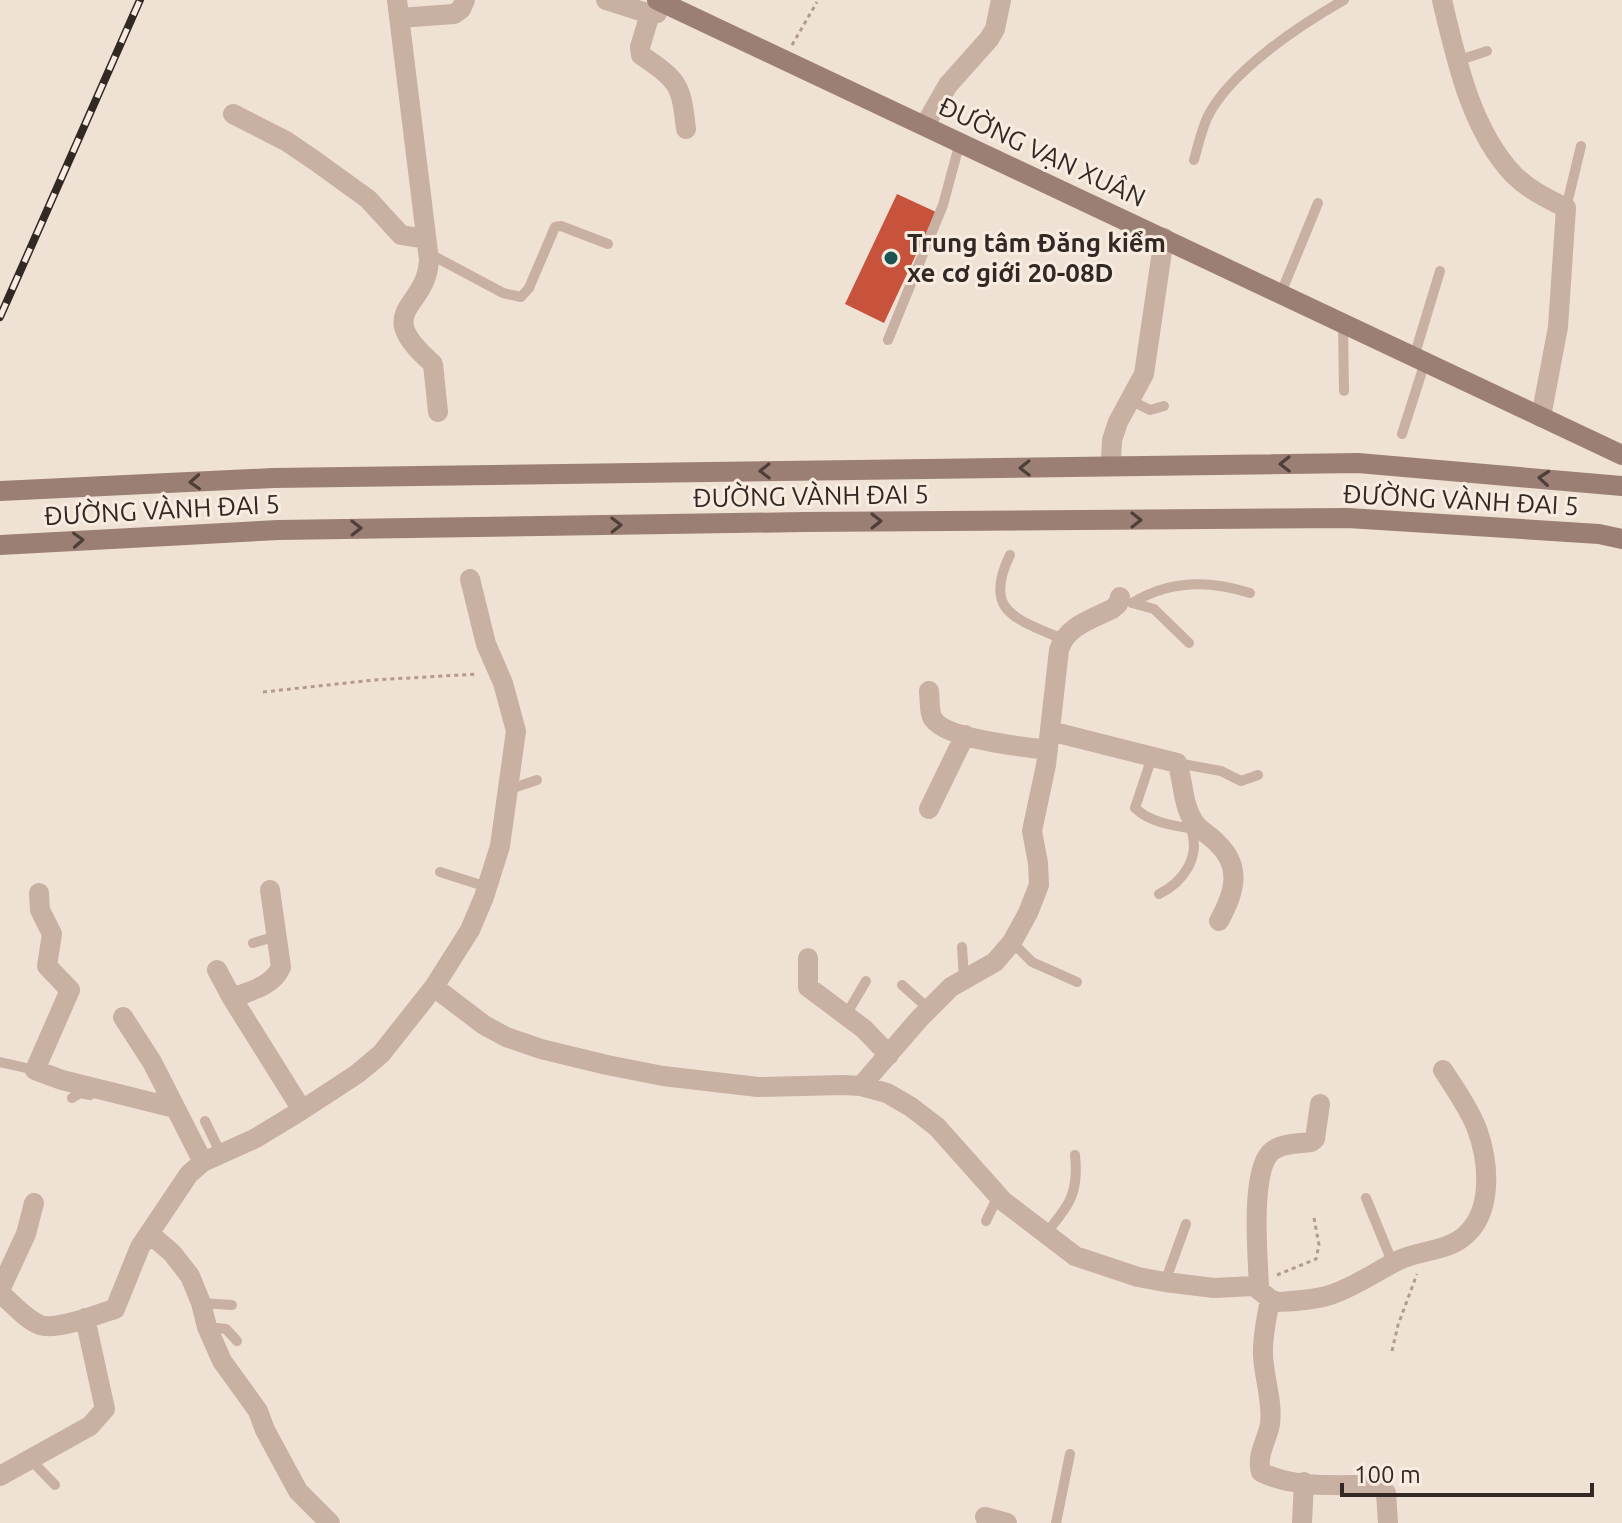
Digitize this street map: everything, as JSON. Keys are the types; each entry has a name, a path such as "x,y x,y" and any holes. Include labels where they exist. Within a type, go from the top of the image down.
{"main road":[{"name":"ĐƯỜNG VẠN XUÂN","path":"663,6 784,58 1622,455"},
{"name":"ĐƯỜNG VÀNH ĐAI 5","path":"0,491 273,478 1358,463 1622,486"},
{"name":"ĐƯỜNG VÀNH ĐAI 5","path":"0,545 278,530 835,521 1348,518 1599,534 1622,539"}],"street":[{"path":"438,412 433,364 415,349 404,328 409,304 429,270 398,9 454,14 461,9 465,0"},
{"path":"606,0 663,6 640,47 641,55 678,83 686,129"},
{"path":"925,125 948,85 989,39 995,29 1001,0"},
{"path":"1442,0 1470,102 1496,149 1514,175 1537,193 1566,208 1558,327 1541,417"},
{"path":"233,114 286,141 314,160 368,199 401,235 427,246"},
{"path":"1111,459 1112,440 1144,374 1164,238"},
{"path":"34,1203 26,1234 0,1291 33,1321 43,1326 54,1326 115,1309 133,1259 179,1188 212,1157 256,1138 357,1074 381,1054 434,987 470,930 487,887 500,846 516,731 513,711 486,644 470,579"},
{"path":"861,1086 951,987 995,962 1012,942 1039,885 1032,831 1049,740 1062,639 1124,601"},
{"path":"929,691 932,716 937,724 984,741 1049,740 1153,755 1177,763 1183,797 1196,829 1223,848 1232,865 1235,877 1233,896 1219,921"},
{"path":"929,809 965,735"},
{"path":"232,998 267,983 277,976 281,967 270,890"},
{"path":"39,893 40,910 52,934 47,966 70,990 35,1070 62,1080 175,1108"},
{"path":"808,958 808,987 846,1015 889,1055"},
{"path":"217,970 302,1110"},
{"path":"434,987 484,1025 506,1037 607,1065 663,1076 758,1087 816,1084 861,1086 887,1093 937,1127 998,1196 1075,1256 1138,1277 1165,1282 1214,1288 1246,1286 1262,1290 1278,1302 1331,1295 1393,1264 1459,1241 1470,1231 1479,1218 1486,1192 1483,1150 1463,1101 1443,1070"},
{"path":"123,1017 152,1062 175,1108 212,1157"},
{"path":"1320,1104 1315,1139 1278,1148 1270,1153 1264,1163 1256,1215 1263,1354 1272,1411 1259,1464 1261,1472 1269,1476 1345,1486 1380,1485 1386,1493 1388,1523"},
{"path":"150,1234 172,1253 190,1276 222,1361 258,1411 298,1491 330,1523"},
{"path":"0,1476 90,1426 105,1409 85,1318"},
{"path":"1302,1523 1304,1482"},
{"path":"985,1517 1007,1523"}],"lane":[{"path":"1194,160 1208,117 1234,82 1277,44 1344,0"},
{"path":"1457,61 1487,51"},
{"path":"888,340 943,205 960,142"},
{"path":"1566,208 1581,146"},
{"path":"1281,293 1318,203"},
{"path":"427,246 503,293 521,297 529,288 555,227 561,226 608,244"},
{"path":"1402,434 1440,271"},
{"path":"1343,323 1344,391"},
{"path":"1130,400 1150,410 1164,406"},
{"path":"1010,555 1000,575 998,589 1002,604 1023,621 1062,639"},
{"path":"1124,601 1169,586 1226,585 1250,593"},
{"path":"1124,601 1154,609 1189,643"},
{"path":"1153,755 1135,808 1138,813 1166,824 1196,829 1193,858 1175,886 1159,894"},
{"path":"1177,763 1211,768 1241,781 1258,775"},
{"path":"507,790 537,780"},
{"path":"440,872 487,887"},
{"path":"253,943 277,936"},
{"path":"1012,942 1032,962 1077,982"},
{"path":"962,947 964,979"},
{"path":"846,1015 866,981"},
{"path":"902,985 929,1009"},
{"path":"0,1062 35,1070"},
{"path":"72,1098 80,1093 111,1101 147,1101"},
{"path":"205,1121 212,1157"},
{"path":"1046,1233 1073,1196 1077,1176 1075,1155"},
{"path":"986,1221 998,1196"},
{"path":"1366,1198 1393,1264"},
{"path":"1165,1282 1186,1224"},
{"path":"201,1303 232,1305"},
{"path":"207,1327 226,1329 237,1341"},
{"path":"1056,1523 1070,1454"},
{"path":"30,1459 55,1485"}],"path":[{"path":"784,58 817,2"},
{"path":"263,692 374,680 498,672"},
{"path":"1262,1290 1316,1259 1319,1245 1314,1218"},
{"path":"1392,1351 1398,1325 1425,1252"}],"building":[{"name":"Trung tâm Đăng kiểm xe cơ giới 20-08D","path":"897,194 936,212 884,323 845,304"}],"railway":[{"path":"0,317 140,0"}],"place":[{"name":"Trung tâm Đăng kiểm xe cơ giới 20-08D","path":"891,258"}]}
